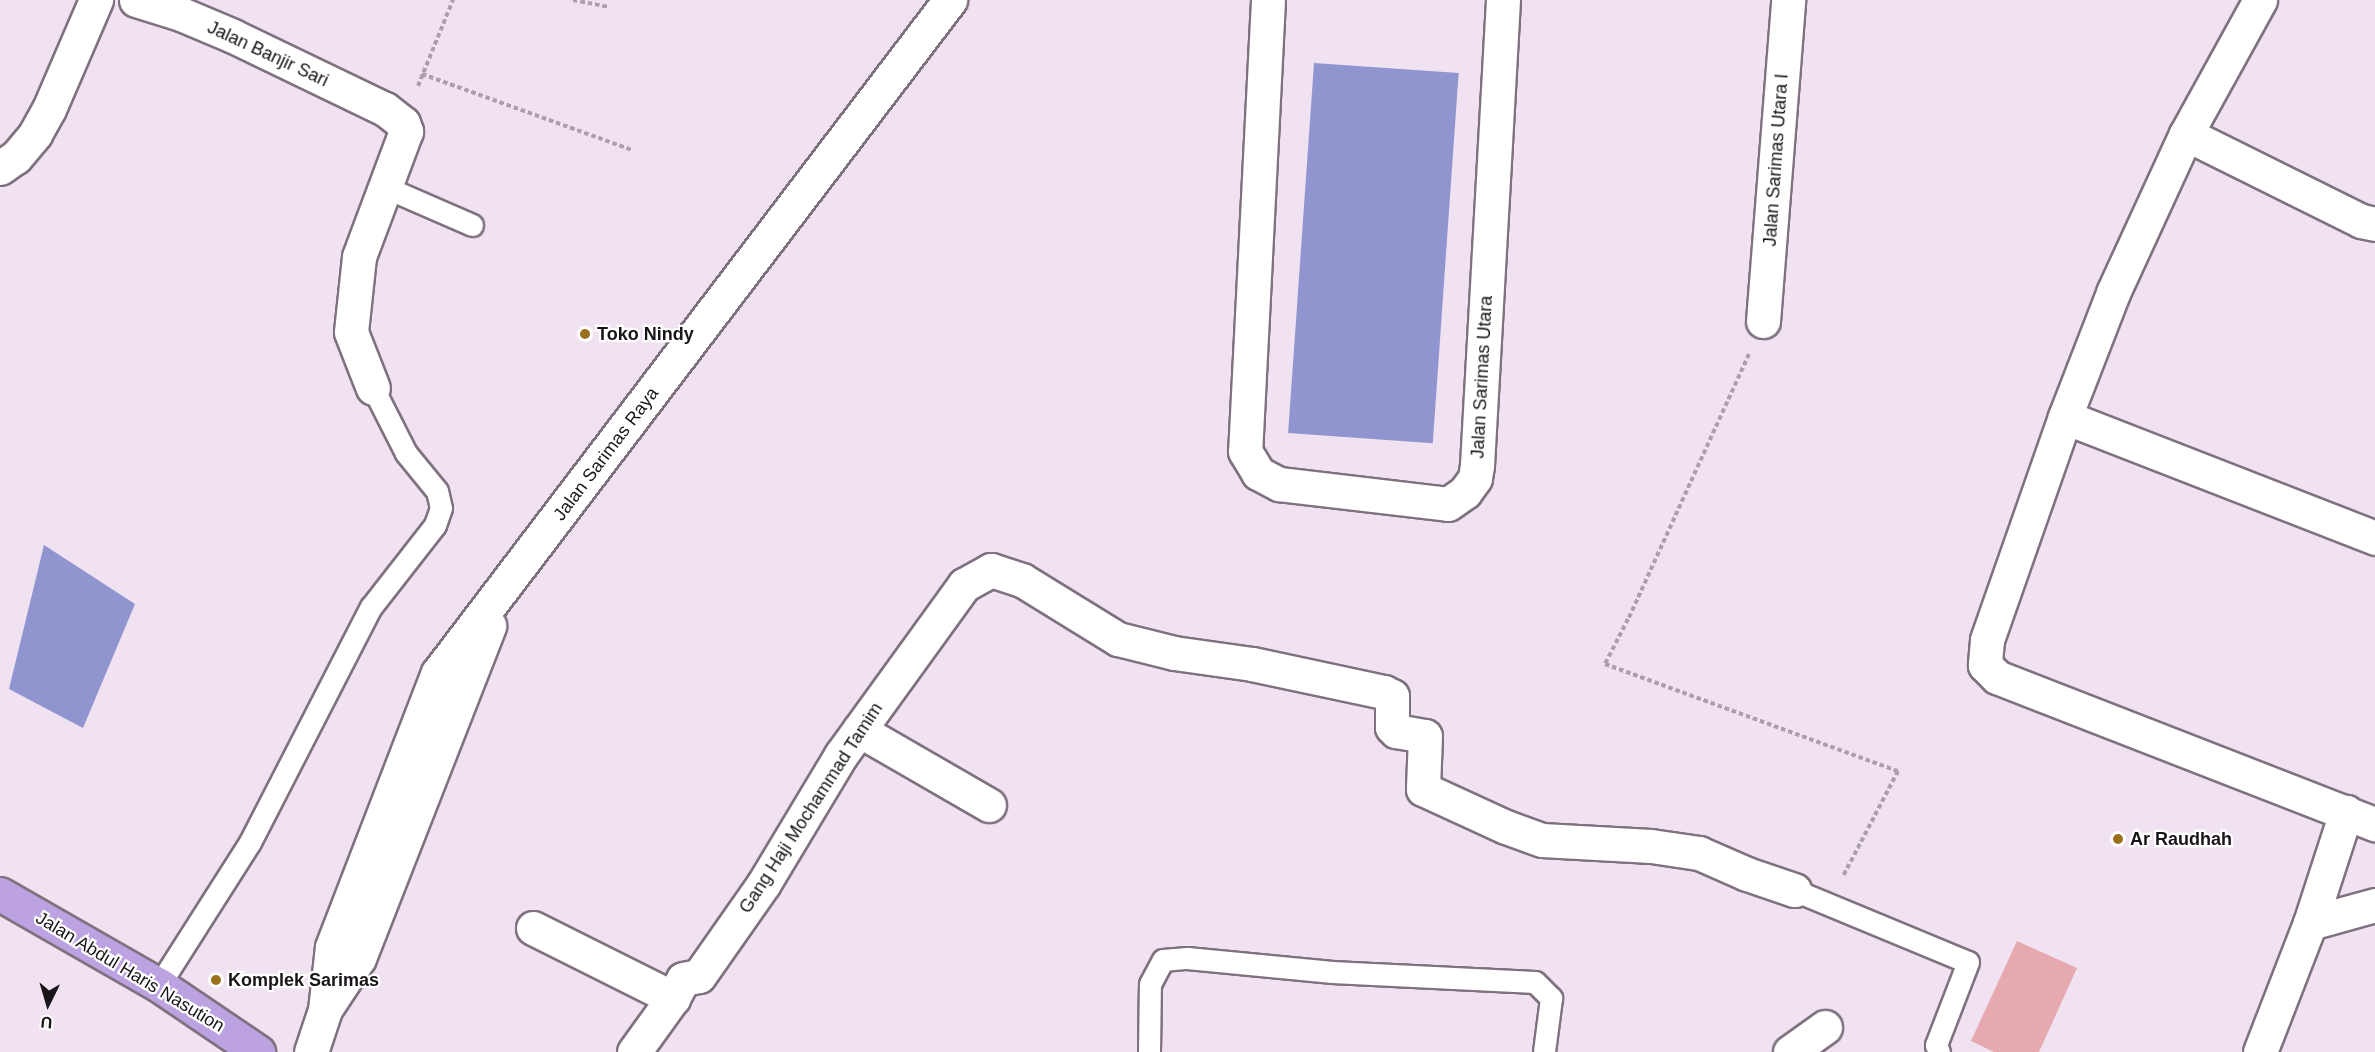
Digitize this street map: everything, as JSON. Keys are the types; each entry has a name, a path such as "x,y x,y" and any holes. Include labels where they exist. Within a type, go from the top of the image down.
{"highway":[{"name":"Jalan Abdul Haris Nasution","path":"0,894 159,985 258,1052"}],"street":[{"path":"0,168 16,157 35,134 50,109 96,0"},
{"name":"Jalan Banjir Sari","path":"136,0 185,7 233,36 400,119"},
{"name":"Jalan Sarimas Raya","path":"325,1010 332,947 438,673 950,0"},
{"name":"Jalan Sarimas Utara","path":"1268,0 1245,451 1258,473 1279,484 1448,504 1465,492 1475,478 1477,465 1503,0"},
{"name":"Jalan Sarimas Utara I","path":"1763,321 1788,0"},
{"path":"2260,0 2186,134 2113,292 2065,417 1987,640 1985,665 1997,677 2361,818 2310,923 2260,1052"},
{"path":"373,388 351,332 359,257 405,131 400,119"},
{"path":"2186,134 2361,220 2375,224"},
{"path":"2065,417 2375,538"},
{"name":"Gang Haji Mochammad Tamim","path":"634,1052 673,998 682,979 699,976 764,884 841,754 964,585 991,570 1022,580 1119,639 1174,653 1252,664 1384,692 1392,696 1392,727 1395,731 1425,736 1423,789 1506,827 1542,840 1650,846 1699,853 1747,874 1794,890"},
{"path":"310,1052 325,1010 359,958 463,688 506,585"},
{"path":"859,730 989,805"},
{"path":"2310,923 2375,905"},
{"path":"533,928 673,998"},
{"path":"1790,1052 1825,1027"}],"lane":[{"path":"385,187 472,225"},
{"path":"159,985 250,842 371,607 435,525 441,508 437,491 406,453 373,388"},
{"path":"1794,890 1968,962 1936,1045 1939,1052"},
{"path":"1149,1052 1150,984 1163,960 1187,958 1332,972 1535,982 1551,998 1544,1052"}],"path":[{"path":"400,119 453,0"},
{"path":"573,0 608,6"},
{"path":"422,74 633,150"},
{"path":"1763,321 1628,619 1605,663 1898,771 1829,904"}],"shaded area":[{"path":"2017,941 2077,968 2039,1052 1994,1052 1971,1041"}],"water":[{"path":"1314,63 1459,73 1433,443 1288,433"},
{"path":"44,545 135,604 83,728 9,689"}],"place":[{"name":"Toko Nindy","path":"585,334"},
{"name":"Ar Raudhah","path":"2118,839"},
{"name":"Komplek Sarimas","path":"216,980"}]}
